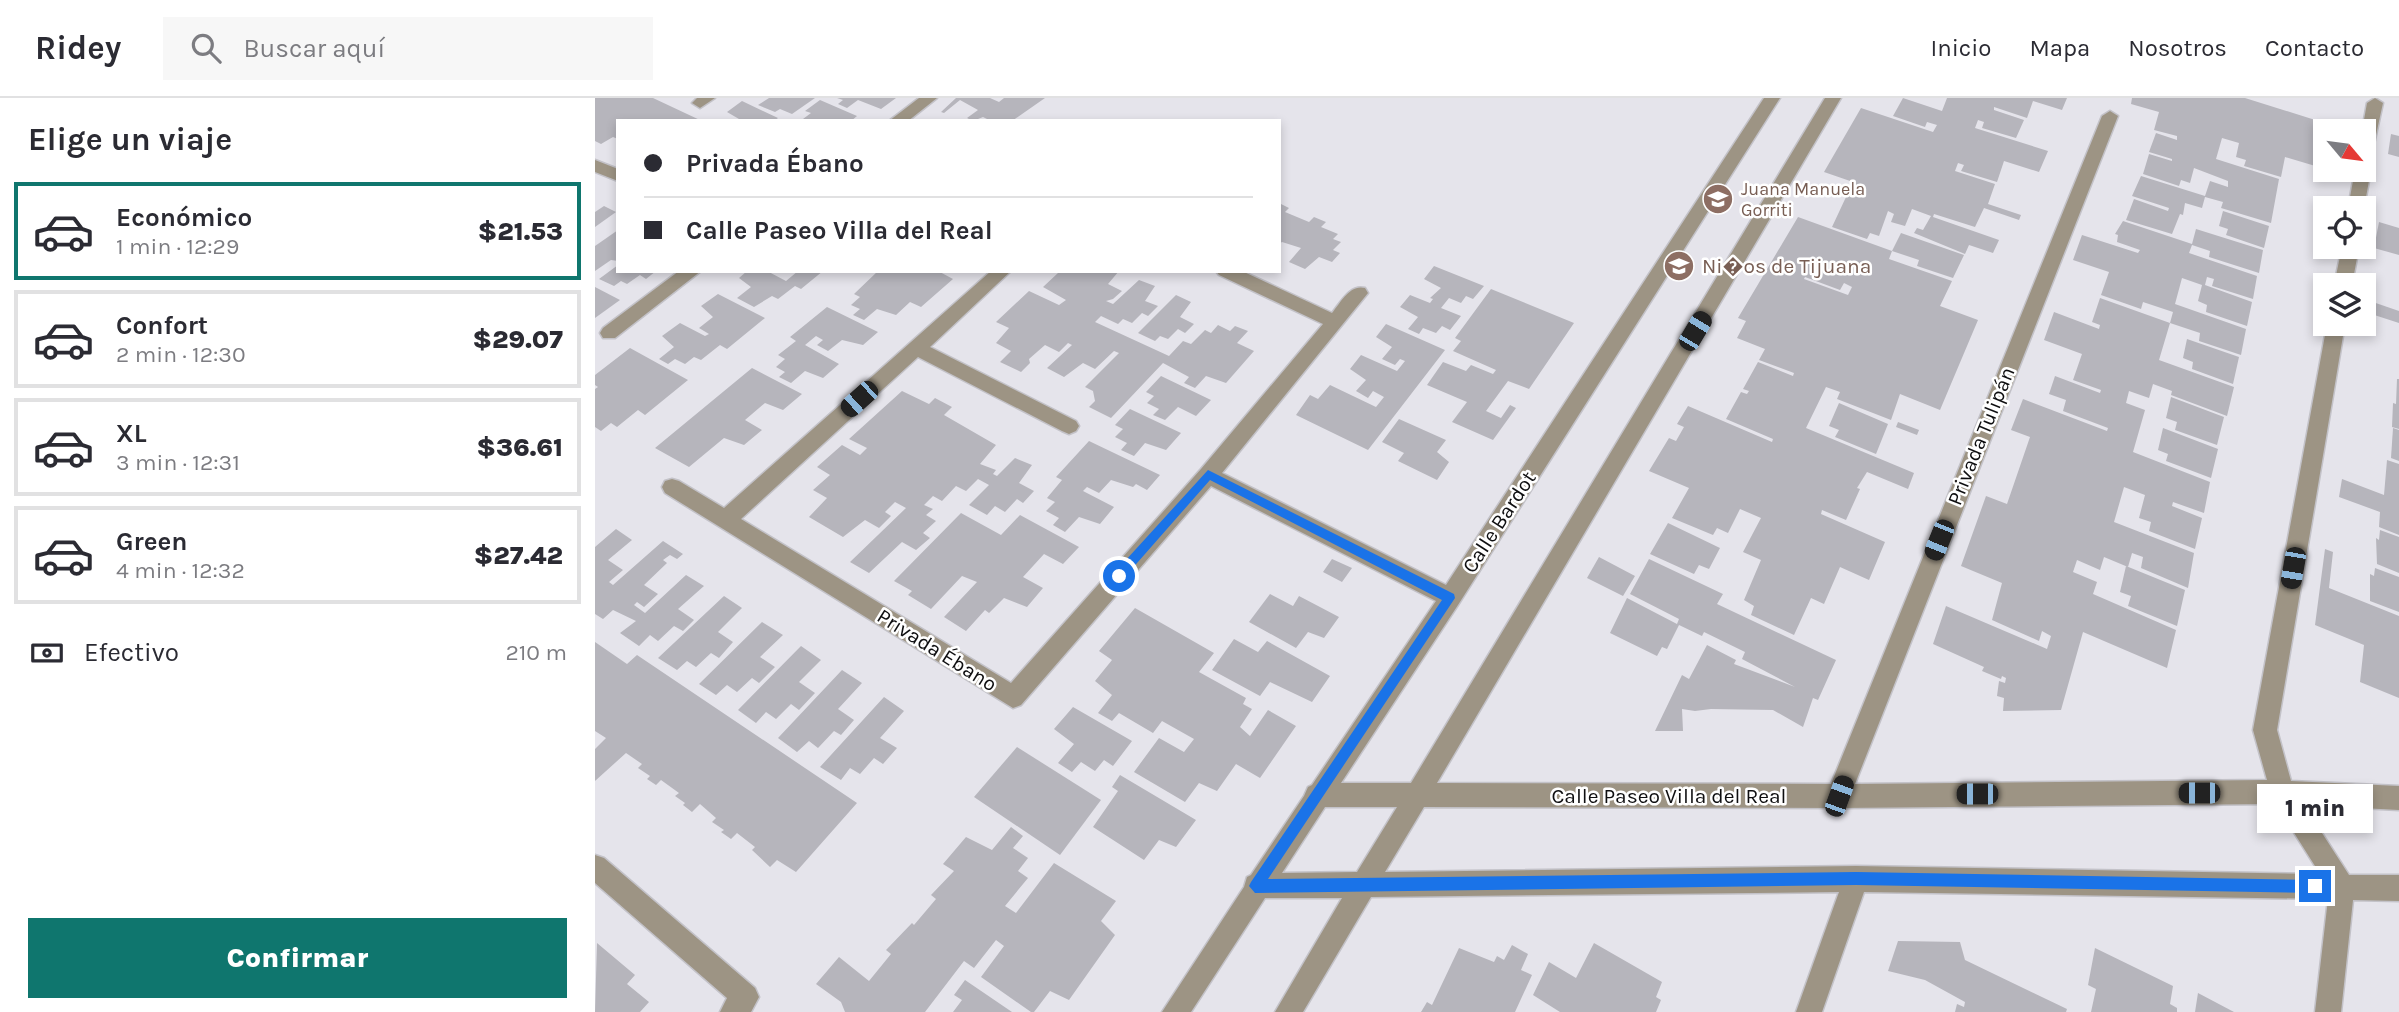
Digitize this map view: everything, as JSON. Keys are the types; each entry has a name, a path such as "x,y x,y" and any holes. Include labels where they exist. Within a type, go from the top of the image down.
{"street":[{"path":"900,119 929,98"},
{"name":"Calle Bardot","path":"1175,1012 1255,886 1450,598 1772,98"},
{"path":"1288,1012 1833,98"},
{"path":"2372,119 2375,103"},
{"name":"Privada Tulipán","path":"1839,796 2110,116"},
{"path":"595,165 616,175"},
{"path":"609,333 689,273"},
{"path":"726,519 1000,273"},
{"path":"1228,273 1336,322"},
{"name":"Privada Ébano","path":"673,487 1013,697 1208,475 1359,293"},
{"path":"2328,1012 2342,887 2283,792 2265,730 2334,336"},
{"path":"916,348 1069,426"},
{"path":"1208,475 1450,598"},
{"name":"Calle Paseo Villa del Real","path":"1317,795 1839,796 2283,792 2399,799"},
{"path":"595,867 746,997 733,1012"},
{"path":"1809,1012 1856,878"},
{"path":"1255,886 1364,887 1856,878 2399,888"}],"building":[{"path":"595,98 653,98 698,119 616,119 616,138 613,137 601,144 595,141"},
{"path":"769,98 815,98 792,114 780,109 775,112 758,105"},
{"path":"837,98 896,98 881,109 858,100 847,108 838,104 843,100"},
{"path":"956,98 990,98 999,102 1004,98 1045,98 1015,119 969,119 967,118 978,110 960,100 944,113 941,112"},
{"path":"1903,98 1942,111 1947,98 2067,98 2062,110 2033,101 2027,118 1994,107 1994,110 2024,120 2016,138 1982,128 1984,122 1978,120 1975,128 2048,151 2039,172 2004,161 1997,182 1961,171 1964,165 1958,163 1955,171 1995,184 1988,204 2021,215 2019,220 1984,208 1975,227 1934,214 1933,217 1999,240 1993,253 1969,245 1965,254 1914,233 1917,228 1923,230 1931,216 1912,209 1905,226 1891,222 1894,214 1888,211 1879,236 1870,233 1867,239 1832,227 1853,182 1824,172 1861,108 1933,132 1937,125 1927,122 1925,127 1893,116"},
{"path":"2132,98 2245,98 2313,119 2313,165 2285,157 2281,177 2244,166 2246,160 2236,157 2239,143 2222,138 2216,159 2279,179 2271,223 2221,208 2223,202 2205,197 2202,208 2185,203 2183,215 2180,214 2172,234 2126,220 2134,199 2168,211 2169,208 2132,196 2141,176 2205,196 2210,181 2228,187 2228,181 2194,168 2190,183 2181,180 2179,186 2143,174 2149,154 2172,161 2149,152 2156,133 2177,140 2177,136 2154,130 2159,112 2131,104"},
{"path":"820,100 857,116 853,119 803,119 811,113 805,111"},
{"path":"742,101 778,118 739,119 727,112"},
{"path":"2391,134 2399,136 2399,157 2388,154"},
{"path":"1281,204 1289,208 1285,212 1309,222 1314,217 1326,222 1321,227 1338,234 1333,239 1341,242 1333,250 1340,253 1332,262 1319,257 1305,269 1289,262 1301,248 1282,242"},
{"path":"604,206 616,212 595,227 595,212"},
{"path":"2223,211 2269,226 2264,248 2226,235 2228,229 2219,226"},
{"path":"1798,217 1892,251 1889,259 1952,281 1940,306 1978,320 1940,410 1900,394 1891,420 1837,399 1840,392 1826,387 1806,428 1914,473 1908,489 1867,472 1857,488 1860,489 1846,520 1822,510 1821,514 1885,542 1869,580 1840,567 1824,604 1811,598 1794,635 1751,615 1754,606 1744,600 1761,560 1743,552 1761,518 1740,509 1728,533 1717,528 1713,535 1672,518 1689,488 1649,471 1669,438 1676,441 1684,427 1677,424 1688,406 1772,442 1773,439 1726,419 1741,392 1747,394 1749,391 1743,389 1758,362 1793,376 1794,373 1759,360 1765,349 1737,338 1746,321 1738,318","holes":["1805,277 1840,290 1844,283 1852,287 1848,295 1804,279"]},
{"path":"2123,221 2192,244 2196,229 2263,250 2259,273 2209,257 2210,251 2192,245 2189,253 2257,276 2253,299 2212,286 2214,279 2207,277 2205,285 2252,302 2247,326 2206,312 2207,305 2198,301 2202,285 2182,278 2175,304 2246,329 2241,355 2199,341 2200,333 2170,323 2173,312 2143,302 2141,309 2101,295 2109,272 2073,260 2082,235 2138,253 2140,250 2117,242 2118,235 2115,234"},
{"path":"2379,222 2399,228 2399,255 2376,249"},
{"path":"616,231 616,261 611,260 595,271 595,246"},
{"path":"1901,233 1964,255 1953,278 1917,266 1919,260 1892,251"},
{"path":"616,266 616,273 654,273 646,279 640,275 627,284 621,281 614,286 599,279"},
{"path":"1434,266 1484,286 1473,299 1466,296 1461,303 1449,298 1441,308 1461,316 1450,330 1442,326 1436,333 1423,328 1419,334 1408,329 1418,317 1400,307 1410,295 1430,303 1433,299 1430,298 1441,288 1424,279"},
{"path":"745,273 771,273 786,281 796,273 821,273 801,289 795,286 778,299 772,296 754,307 737,298 751,287 739,278"},
{"path":"876,273 942,273 953,279 921,307 910,302 896,315 877,309 864,320 853,315 860,309 851,305 860,297 854,294"},
{"path":"1058,273 1117,273 1108,284 1122,291 1106,301 1113,304 1139,280 1155,286 1145,301 1158,306 1148,316 1142,313 1132,323 1123,319 1118,324 1101,316 1095,322 1169,356 1183,341 1191,344 1205,330 1211,333 1218,325 1230,331 1235,326 1248,331 1237,343 1254,351 1226,383 1206,376 1195,388 1184,383 1189,377 1163,363 1111,418 1089,407 1095,401 1093,391 1085,387 1119,353 1114,351 1095,369 1083,363 1064,377 1047,368 1072,345 1068,343 1059,352 1045,345 1029,359 1030,363 1021,372 1000,362 1011,351 996,343 1009,328 996,322 1029,291 1059,305 1066,300 1043,287"},
{"path":"595,287 620,300 595,318"},
{"path":"1491,289 1574,323 1529,389 1508,381 1486,411 1501,418 1510,405 1516,408 1493,440 1452,422 1467,402 1427,385 1443,362 1466,371 1471,365 1493,374 1496,370 1453,351 1461,341 1455,338"},
{"path":"718,294 765,318 727,349 720,345 701,360 694,357 685,364 675,359 668,364 659,359 674,347 662,336 680,323 705,336 709,334 699,328 713,317 701,306"},
{"path":"1176,295 1191,302 1180,317 1194,324 1185,333 1178,329 1168,339 1160,336 1155,341 1138,333"},
{"path":"2100,298 2170,323 2159,360 2234,387 2227,416 2171,395 2172,391 2153,384 2149,398 2129,391 2126,403 2145,410 2133,452 2210,482 2204,513 2173,502 2172,506 2202,518 2195,549 2149,531 2151,522 2139,518 2145,495 2124,487 2114,522 2194,553 2188,588 2141,568 2143,557 2132,553 2128,567 2104,557 2100,570 2077,560 2073,572 2097,582 2093,594 2176,630 2167,668 2083,632 2061,710 2003,711 2004,698 1997,696 1999,681 2005,683 2006,678 2002,676 2001,679 1982,671 1984,667 1933,644 1946,606 2047,649 2051,636 2042,631 2039,641 1992,620 2002,583 1961,566 1986,496 2007,504 2030,437 2011,430 2023,399 2107,431 2108,428 2063,411 2066,400 2049,394 2055,376 2100,393 2101,390 2073,380 2082,354 2044,340 2054,312 2099,329 2100,325 2092,322"},
{"path":"2376,303 2399,311 2399,323 2376,316"},
{"path":"827,307 878,332 863,345 842,340 828,351 817,345 823,340 816,336 805,345 839,364 823,378 805,371 791,383 779,377 785,372 776,367 785,359 778,355 796,341 790,337"},
{"path":"1386,324 1445,350 1368,450 1296,415 1310,395 1318,399 1330,385 1376,407 1384,397 1373,391 1368,398 1356,391 1366,380 1350,369 1361,355 1397,371 1405,361 1400,359 1395,365 1382,359 1392,347 1376,337"},
{"path":"2187,339 2239,357 2233,384 2192,369 2193,362 2183,358"},
{"path":"630,348 688,380 645,415 638,410 617,427 611,423 601,431 595,427 595,389 598,387 595,385 595,375"},
{"path":"752,368 802,394 783,410 765,403 745,420 762,430 744,445 724,438 689,467 655,448"},
{"path":"1161,376 1211,400 1196,416 1178,407 1165,420 1153,415 1159,409 1147,403 1154,396 1146,392"},
{"path":"2399,379 2399,429 2392,427"},
{"path":"902,391 929,404 935,398 952,407 944,415 996,445 980,464 996,470 993,474 997,476 1015,458 1032,465 1019,483 1034,491 1023,503 1017,499 1005,512 995,506 987,515 969,505 989,485 978,479 966,491 956,486 942,501 933,496 924,505 933,509 926,515 936,521 923,533 930,538 916,550 902,542 869,573 850,562 906,508 895,502 885,512 891,516 879,528 865,520 843,537 809,517 827,498 813,490 830,475 817,467 842,445 860,455 867,448 849,439"},
{"path":"2171,397 2224,417 2217,445 2175,430 2177,422 2166,418"},
{"path":"1839,403 1888,424 1876,454 1835,437 1839,430 1829,426"},
{"path":"1130,409 1181,433 1166,450 1145,443 1134,456 1121,450 1127,443 1115,437 1123,429 1115,425"},
{"path":"1399,419 1446,440 1437,452 1449,462 1437,480 1398,461 1404,453 1382,442"},
{"path":"1898,422 1919,430 1917,435 1896,427"},
{"path":"2163,428 2218,449 2211,478 2166,461 2168,454 2158,450"},
{"path":"2393,428 2399,430 2399,461 2391,458"},
{"path":"1089,441 1160,475 1147,490 1136,484 1133,487 1111,480 1099,493 1087,487 1083,491 1114,507 1100,524 1079,517 1065,532 1053,525 1059,518 1046,511 1055,502 1047,498 1062,480 1056,477"},
{"path":"2387,460 2399,464 2399,535 2379,527 2380,512 2339,497 2342,479 2384,495"},
{"path":"961,513 1001,535 1020,515 1079,547 1063,564 1044,554 1023,577 1043,588 1027,607 1004,598 989,613 985,610 966,631 944,617 977,582 962,576 931,609 908,595 912,591 894,581"},
{"path":"1668,523 1720,548 1709,569 1699,565 1694,574 1650,554"},
{"path":"616,529 632,540 608,560 623,570 609,582 613,585 663,541 683,554 677,559 670,555 663,560 667,563 644,585 658,594 644,607 637,602 634,605 645,613 686,575 704,586 678,609 694,620 683,631 674,626 658,641 650,635 639,646 620,633 636,621 613,610 603,619 595,614 595,547"},
{"path":"2380,530 2399,537 2399,573 2377,564 2376,538 2379,540"},
{"path":"2325,549 2333,552 2329,588 2399,616 2399,698 2360,682 2364,645 2315,625"},
{"path":"1599,557 1635,576 1623,596 1587,578"},
{"path":"1332,559 1352,568 1342,582 1323,572"},
{"path":"1649,559 1723,594 1717,604 1836,660 1818,700 1813,698 1803,727 1773,710 1682,709 1683,731 1655,731 1682,675 1689,679 1707,645 1736,660 1734,664 1795,687 1742,659 1745,652 1704,632 1702,636 1679,625 1667,649 1662,647 1657,656 1610,633 1627,598 1677,624 1679,619 1630,594"},
{"path":"2126,566 2185,590 2177,626 2128,606 2131,596 2120,592"},
{"path":"2375,568 2399,577 2399,612 2370,601 2370,574 2374,576"},
{"path":"1270,594 1293,606 1299,596 1339,617 1324,638 1308,632 1296,648 1249,622"},
{"path":"724,596 742,608 718,632 733,642 719,658 711,653 696,667 687,661 677,670 658,658"},
{"path":"1135,608 1214,653 1199,672 1246,698 1243,704 1252,709 1240,727 1250,736 1268,710 1296,726 1260,778 1236,764 1217,791 1199,783 1185,802 1134,772 1159,738 1184,752 1194,739 1162,721 1153,733 1119,713 1112,721 1098,713 1112,695 1095,681 1112,660 1099,651"},
{"path":"762,622 783,635 760,657 775,667 759,683 752,678 737,692 727,685 716,695 699,684"},
{"path":"1234,639 1258,652 1267,641 1330,676 1312,702 1270,682 1260,696 1212,670"},
{"path":"595,642 627,664 637,655 857,803 796,872 777,860 770,867 752,850 755,847 737,833 731,839 721,832 724,830 712,822 716,818 700,804 692,812 675,796 679,793 661,780 656,785 647,779 650,776 638,768 642,764 626,753 595,781 595,749 606,738 595,731"},
{"path":"801,646 821,660 799,682 815,693 799,710 791,704 776,719 766,712 756,723 738,710"},
{"path":"842,670 862,683 838,709 854,720 841,735 834,731 818,748 809,741 797,752 778,738"},
{"path":"884,697 904,711 880,738 897,748 883,764 874,758 860,774 850,768 841,780 820,767"},
{"path":"1073,707 1132,741 1113,766 1104,760 1095,771 1081,762 1072,772 1058,763 1074,744 1054,729"},
{"path":"1017,747 1101,800 1060,855 974,797"},
{"path":"1120,775 1196,820 1176,847 1159,840 1144,860 1093,827 1118,791 1112,787"},
{"path":"1011,827 1023,836 1013,848 1028,858 1018,871 1028,878 1005,906 1016,913 1054,863 1116,901 1101,921 1115,935 1069,1000 1050,991 1034,1012 1031,1012 981,977 1004,946 996,940 974,968 964,961 925,1012 845,1012 841,1002 816,984 839,957 869,981 891,954 886,950 912,923 914,925 936,899 931,895 954,871 943,864 966,837 992,850"},
{"path":"1898,941 1960,942 1965,960 2067,1009 2066,1012 1955,1012 1957,1004 1964,1007 1965,1002 1925,980 1888,971"},
{"path":"597,943 635,975 627,984 649,1002 640,1012 595,1012"},
{"path":"1594,943 1662,982 1656,997 1661,1000 1656,1012 1560,1012 1533,995 1549,962 1576,978"},
{"path":"1512,945 1528,954 1521,970 1532,975 1515,1012 1421,1012 1427,1002 1432,1005 1459,948 1494,962 1497,956 1504,960"},
{"path":"2095,948 2173,986 2170,1004 2177,1008 2177,1012 2091,1012 2096,989 2088,985"},
{"path":"965,980 1012,1012 953,1012 962,1000 954,995"},
{"path":"2198,993 2234,1012 2195,1012"}],"place":[{"name":"Juana Manuela Gorriti","path":"1718,199"},
{"name":"Ni�os de Tijuana","path":"1679,266"}],"route":[{"path":"1119,576 1208,475 1450,598 1255,886 1856,878 2315,886"}]}
